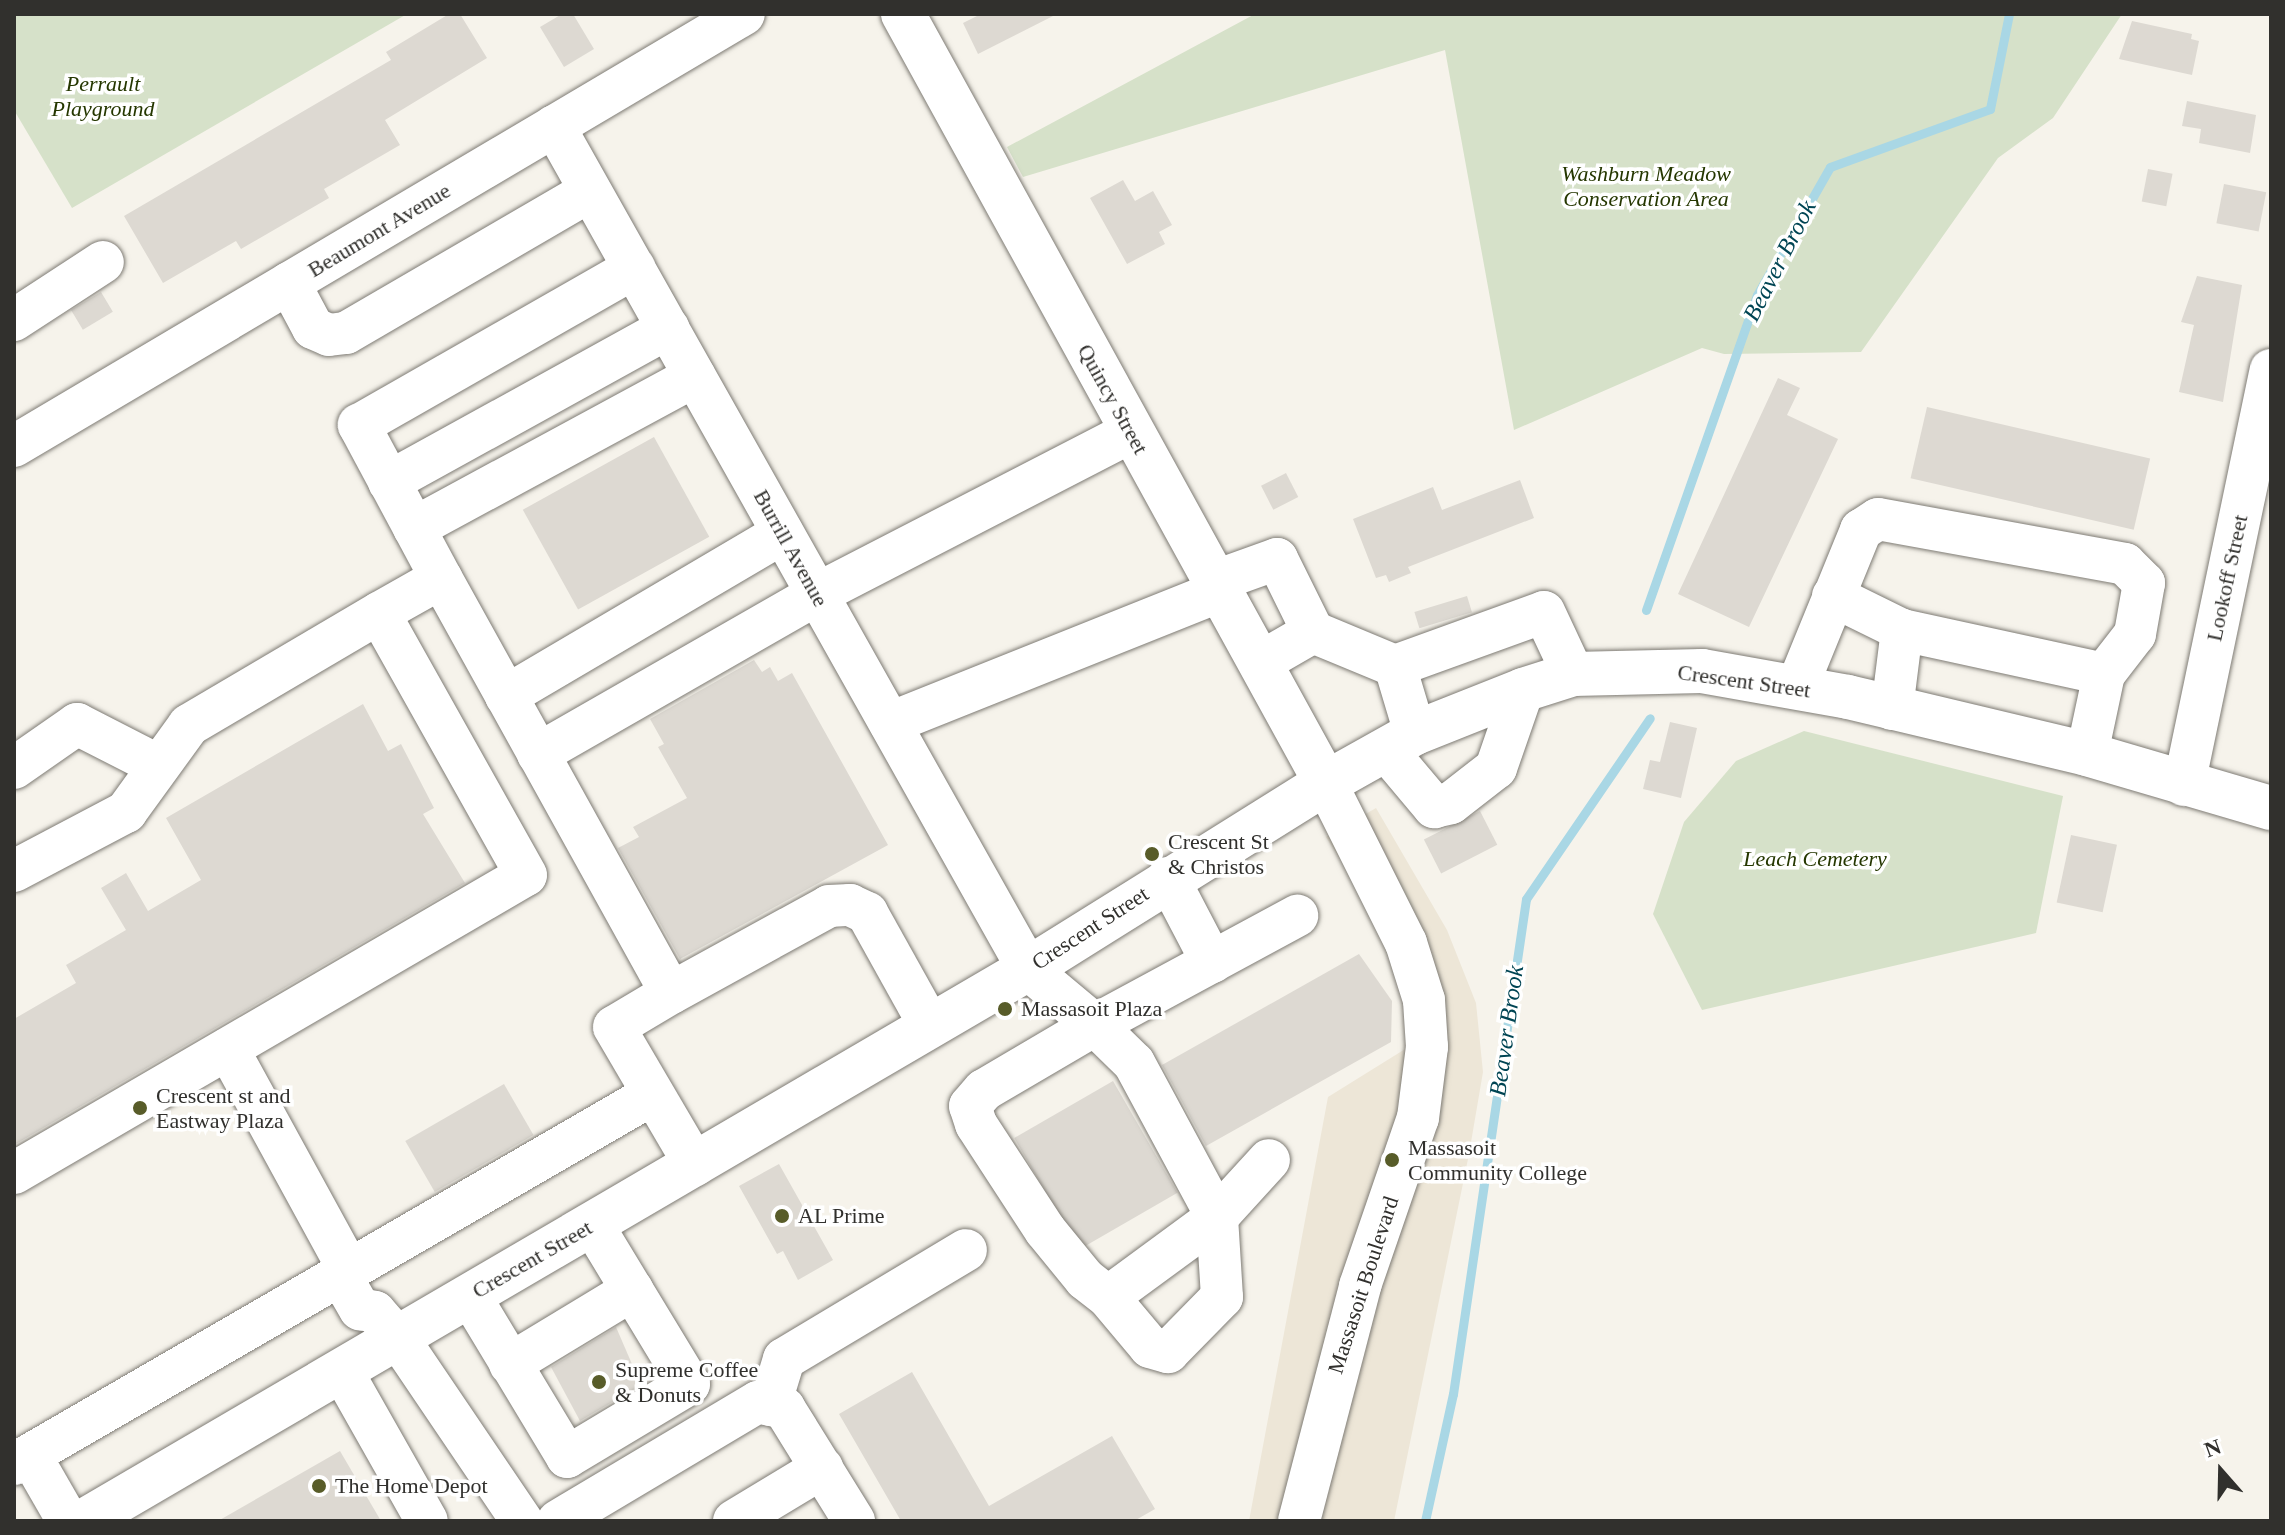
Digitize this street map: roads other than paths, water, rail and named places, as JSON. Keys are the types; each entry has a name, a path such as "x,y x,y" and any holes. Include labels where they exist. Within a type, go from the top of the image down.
{"main road":[{"name":"Quincy Street","path":"903,14 1215,587 1261,662 1326,783"},
{"name":"Crescent Street","path":"84,1521 342,1371 386,1325 470,1296 1028,969 1168,878 1326,783 1401,742 1523,690 1573,674 1702,671 1797,687 2087,754 2184,785 2271,808"}],"street":[{"name":"Beaumont Avenue","path":"14,446 744,14"},
{"name":"Burrill Avenue","path":"554,126 1028,969"},
{"path":"289,283 313,328 329,335 346,333 590,191"},
{"path":"14,320 103,262"},
{"path":"634,268 359,425 671,993"},
{"path":"389,482 668,328"},
{"name":"Lookoff Street","path":"2184,785 2271,370"},
{"path":"414,528 695,376"},
{"path":"538,754 817,594 1131,432"},
{"path":"1797,687 1861,530 1878,519 2125,564 2144,583 2135,634 2104,674 2087,754"},
{"path":"506,696 783,533"},
{"path":"890,723 1277,559 1313,632 1395,666 1544,612 1573,674"},
{"path":"14,871 126,812 189,725 441,578"},
{"path":"1833,596 1902,630 2104,674"},
{"path":"14,1173 526,875 379,613"},
{"path":"1892,709 1902,630"},
{"path":"1261,662 1313,632"},
{"path":"1395,666 1401,742 1434,807 1451,803 1496,768 1523,690"},
{"path":"14,768 77,724 159,766"},
{"name":"Massasoit Boulevard","path":"1299,1521 1356,1300 1418,1118 1427,1047 1424,1000 1406,943 1326,783"},
{"path":"1168,878 1212,962"},
{"path":"695,1165 614,1027 671,993 829,906 850,905 867,913 930,1026"},
{"path":"1028,969 1095,1025 1134,1063 1217,1217 1222,1297 1168,1352 1150,1347 1096,1288 1016,1187 976,1124 970,1106 984,1090 1095,1025 1297,916"},
{"path":"228,1049 349,1270"},
{"path":"68,1521 22,1460 653,1094"},
{"path":"1096,1288 1217,1217 1269,1160"},
{"path":"470,1296 567,1457 663,1401 689,1384 592,1224"},
{"path":"770,1405 784,1359 966,1250"},
{"path":"349,1270 361,1272 377,1300 386,1325 522,1521"},
{"path":"510,1364 634,1295"},
{"path":"342,1371 427,1521"},
{"path":"558,1521 758,1402 784,1408 854,1521"},
{"path":"734,1521 822,1468"}],"waterway":[{"name":"Beaver Brook","path":"1646,610 1757,295 1830,167 1990,109 2009,14"},
{"name":"Beaver Brook","path":"1425,1521 1453,1394 1526,899 1650,718"}],"place":[{"name":"Crescent St & Christos","path":"1152,854"},
{"name":"Massasoit Plaza","path":"1005,1009"},
{"name":"Crescent st and Eastway Plaza","path":"140,1108"},
{"name":"Massasoit Community College","path":"1392,1160"},
{"name":"AL Prime","path":"782,1216"},
{"name":"Supreme Coffee & Donuts","path":"599,1382"},
{"name":"The Home Depot","path":"319,1486"}],"park label":[{"name":"Perrault Playground","path":"103,96"},
{"name":"Washburn Meadow Conservation Area","path":"1646,186"},
{"name":"Leach Cemetery","path":"1815,859"}]}
